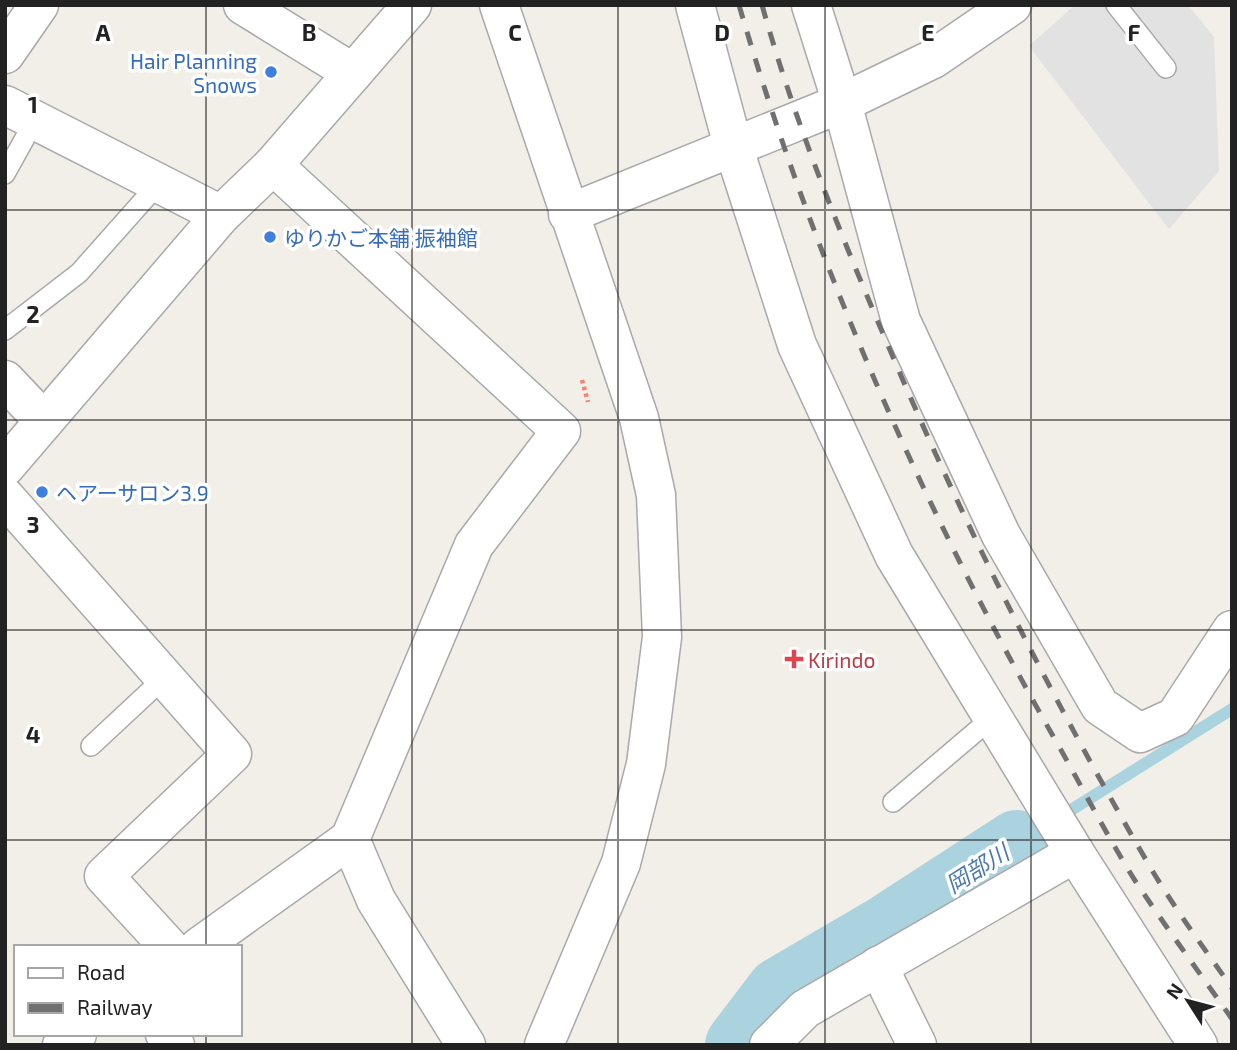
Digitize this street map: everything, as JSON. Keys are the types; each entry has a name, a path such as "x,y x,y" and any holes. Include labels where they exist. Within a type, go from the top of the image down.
{"street":[{"path":"5,54 39,5"},
{"path":"243,5 353,74"},
{"path":"5,467 221,215 273,165 412,5"},
{"path":"499,5 639,418 656,495 662,637 646,764 621,863 544,1045"},
{"path":"695,5 733,146 797,345 894,555 1042,800 1198,1045"},
{"path":"811,5 842,103 901,321 1001,535 1100,706 1140,733 1175,717 1232,630"},
{"path":"568,214 842,103 933,59 1012,5"},
{"path":"20,112 221,215"},
{"path":"202,945 350,839 474,545 561,431 273,165"},
{"path":"5,380 44,421"},
{"path":"5,497 232,754 104,876 167,945"},
{"path":"350,839 376,900 466,1045"},
{"path":"769,1045 804,1009 1071,846"},
{"path":"878,966 916,1045"}],"lane":[{"path":"1116,5 1166,68"},
{"path":"5,174 20,112"},
{"path":"5,330 79,273 159,183"},
{"path":"91,746 164,678"},
{"path":"893,802 993,717"}],"shaded area":[{"path":"1075,5 1188,5 1214,37 1219,171 1169,229 1029,46"}],"waterway":[{"name":"岡部川","path":"1017,844 1232,709"},
{"name":"岡部川","path":"739,1045 780,991 886,929 1017,844"}],"railway":[{"path":"739,5 802,198 839,293 878,387 964,571 1134,879 1232,1019"},
{"path":"762,5 789,93 837,223 919,416 979,547 1044,676 1149,865 1232,988"}],"place":[{"name":"Hair Planning Snows","path":"271,72"},
{"name":"ゆりかご本舗 振袖館","path":"270,237"},
{"name":"ヘアーサロン3.9","path":"42,492"},
{"name":"Kirindo","path":"794,659"}]}
